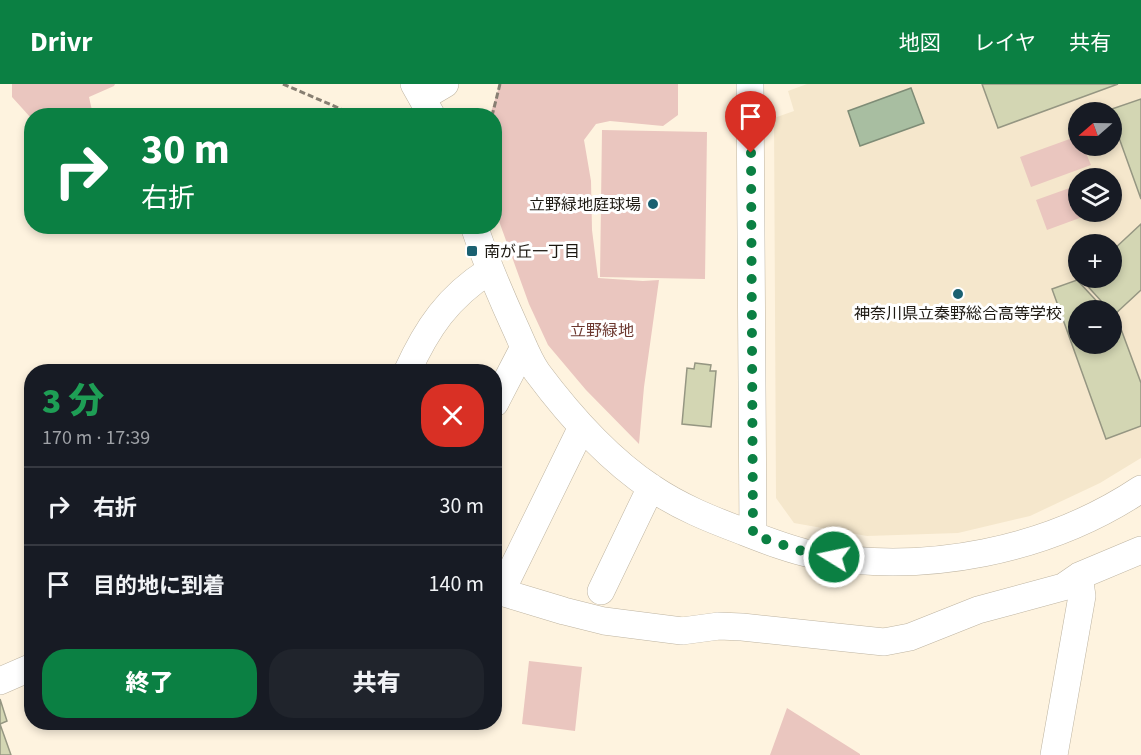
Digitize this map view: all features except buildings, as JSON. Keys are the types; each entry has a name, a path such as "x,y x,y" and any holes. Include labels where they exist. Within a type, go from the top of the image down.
{"street":[{"path":"750,84 753,535"},
{"path":"477,234 489,271 536,370 582,427 617,461 651,487 693,511 753,535 814,555 892,563 943,560 1015,547 1086,519 1141,489"},
{"path":"411,364 429,329 444,308 468,285 489,271"},
{"path":"502,389 524,347"},
{"path":"502,584 582,427"},
{"path":"601,591 651,487"},
{"path":"502,593 604,621 682,631 719,626 742,627 884,642 910,637 978,610 1063,587 1079,576 1141,550"},
{"path":"1054,755 1082,596 1079,576"},
{"path":"0,681 24,670"}],"path":[{"path":"283,84 338,108"},
{"path":"494,108 500,84"}],"shaded area":[{"name":"神奈川県立秦野総合高等学校","path":"807,84 1141,84 1141,458 1100,483 1030,516 958,533 867,536 794,523 776,498 774,118 794,111 788,91"},
{"path":"911,88 924,123 860,146 848,111"}],"green space":[{"path":"12,84 115,84 89,97 91,108 24,108 24,110 12,97"},
{"name":"立野緑地","path":"500,84 678,84 678,115 663,126 610,121 596,124 584,140 591,181 592,230 598,278 659,280 644,387 639,444 586,390 548,345 529,304 502,229 502,108 492,108"},
{"name":"立野緑地庭球場","path":"602,130 707,132 705,279 600,277"},
{"path":"1068,140 1068,156 1087,156 1091,165 1083,168 1068,168 1068,173 1031,187 1020,157"},
{"path":"1068,189 1069,222 1047,230 1036,200"},
{"path":"529,661 582,667 575,731 522,724"},
{"path":"787,708 860,754 860,755 770,755"}],"place":[{"name":"立野緑地庭球場","path":"653,204"},
{"name":"南が丘一丁目","path":"472,251"},
{"name":"神奈川県立秦野総合高等学校","path":"958,294"}],"route":[{"path":"751,153 753,535 814,555 834,557"}]}
